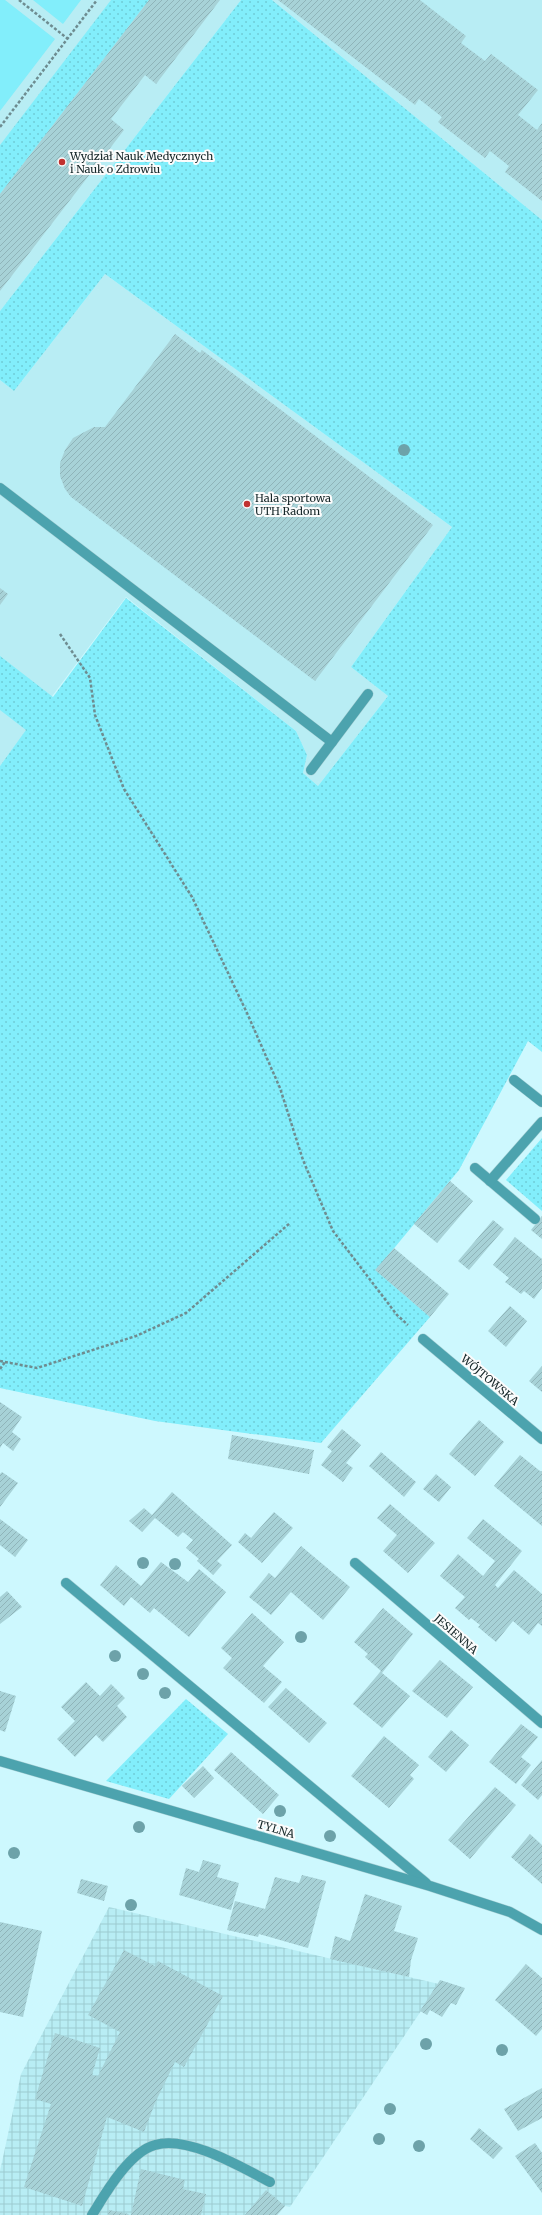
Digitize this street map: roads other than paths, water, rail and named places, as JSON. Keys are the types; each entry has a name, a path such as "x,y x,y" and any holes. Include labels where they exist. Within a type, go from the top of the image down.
{"street":[{"path":"0,488 332,742"},
{"path":"311,770 368,694"},
{"path":"514,1080 542,1102"},
{"path":"490,1181 542,1122"},
{"path":"475,1168 535,1219"},
{"name":"WÓJTOWSKA","path":"423,1339 542,1439"},
{"name":"JESIENNA","path":"355,1563 542,1723"},
{"path":"66,1583 430,1886"},
{"name":"TYLNA","path":"0,1761 430,1886 510,1912 542,1930"},
{"path":"92,2215 112,2182 137,2156 153,2145 173,2144 221,2156 270,2182"}],"place":[{"name":"Wydział Nauk Medycznych i Nauk o Zdrowiu","path":"62,162"},
{"name":"Hala sportowa UTH Radom","path":"247,504"}]}
